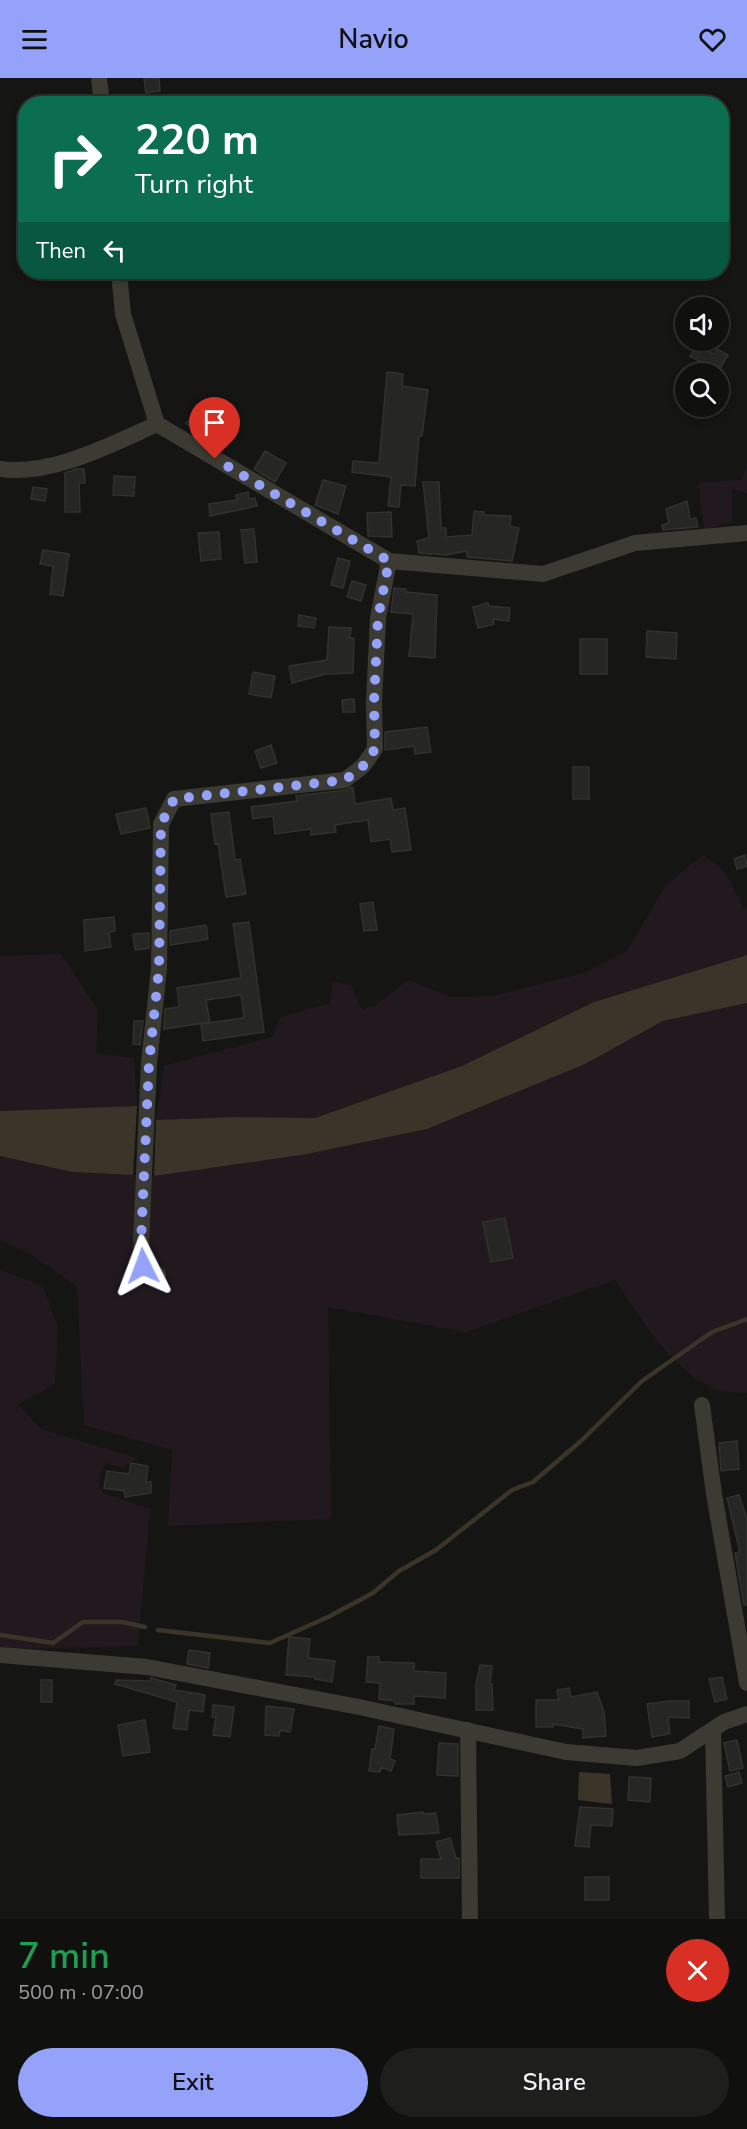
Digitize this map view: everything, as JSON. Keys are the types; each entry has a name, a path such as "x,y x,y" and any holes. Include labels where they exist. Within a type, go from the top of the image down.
{"street":[{"path":"99,78 101,96"},
{"path":"120,279 123,314 157,424 389,561 543,574 635,543 747,533"},
{"path":"0,469 16,472 84,457 157,424"},
{"path":"158,1274 143,1266 141,1242 149,1063 159,969 161,824 174,799 345,780 363,766 375,749 374,702 378,618 389,561"},
{"path":"702,1405 714,1494 747,1683"},
{"path":"0,1655 147,1667 359,1707 566,1752 637,1758 680,1751 724,1722 747,1714"},
{"path":"712,1729 717,1919"},
{"path":"468,1731 470,1919"}],"shaded area":[{"path":"747,466 747,493 732,489 733,521 704,530 698,483 741,480"},
{"path":"703,855 724,871 744,909 747,909 747,955 594,1002 462,1066 315,1118 237,1117 156,1120 164,1066 272,1037 281,1017 330,1003 333,981 351,986 362,1010 375,1005 408,980 450,997 493,996 584,973 627,951 666,885"},
{"path":"61,954 98,1010 96,1053 134,1058 137,1106 0,1111 0,956"},
{"path":"747,955 747,1003 663,1021 585,1064 427,1129 302,1155 154,1176 156,1120 237,1117 315,1118 462,1066 594,1002"},
{"path":"747,1003 747,1393 718,1390 685,1370 658,1342 615,1280 466,1332 328,1307 331,1519 168,1526 172,1450 84,1425 77,1286 30,1254 0,1240 0,1156 72,1172 154,1176 302,1155 427,1129 585,1064 663,1021"},
{"path":"137,1106 133,1175 72,1172 0,1156 0,1111"},
{"path":"0,1269 43,1287 58,1327 55,1384 18,1405 41,1429 137,1458 123,1468 105,1463 97,1481 103,1493 150,1509 138,1646 16,1649 0,1647"},
{"path":"579,1772 610,1774 612,1804 578,1800"}],"building":[{"path":"144,78 159,78 160,91 146,93"},
{"path":"694,351 708,351 714,354 716,351 721,351 728,355 723,363 702,363 690,356"},
{"path":"387,372 403,374 402,386 428,390 422,436 419,436 415,486 401,485 399,507 388,506 391,477 352,472 353,461 379,463"},
{"path":"201,410 210,419 195,432 186,423"},
{"path":"265,451 286,463 275,482 254,469"},
{"path":"84,469 85,483 79,483 80,512 65,512 65,473"},
{"path":"114,476 135,477 134,496 113,495"},
{"path":"323,480 346,486 338,514 315,505"},
{"path":"423,482 439,482 441,528 446,528 446,537 472,535 474,511 484,512 484,515 511,516 510,526 519,528 512,561 467,557 467,551 446,555 419,553 417,541 429,538"},
{"path":"33,487 47,489 45,501 31,499"},
{"path":"248,492 249,499 255,498 257,506 210,516 209,504 237,500 236,495"},
{"path":"687,501 690,519 696,518 698,527 663,530 662,525 669,523 666,509"},
{"path":"391,512 392,537 368,536 367,513"},
{"path":"254,529 257,562 245,563 241,530"},
{"path":"219,532 221,559 201,561 198,533"},
{"path":"43,550 69,554 63,596 50,594 53,566 40,564"},
{"path":"338,558 350,561 343,588 331,585"},
{"path":"352,581 366,585 361,601 347,597"},
{"path":"394,588 406,589 406,592 437,595 435,658 409,656 413,614 391,612"},
{"path":"488,603 489,606 510,608 509,621 493,619 494,624 478,628 473,607"},
{"path":"299,615 316,618 314,628 298,626"},
{"path":"329,627 351,628 350,638 354,638 353,673 325,674 292,683 289,666 327,660"},
{"path":"647,631 677,633 676,659 646,657"},
{"path":"580,639 607,639 607,674 580,674"},
{"path":"253,672 275,676 271,698 249,694"},
{"path":"354,699 355,712 343,712 342,700"},
{"path":"427,727 431,752 415,754 414,746 385,750 385,732"},
{"path":"271,745 277,763 261,768 255,751"},
{"path":"573,767 589,767 589,799 573,799"},
{"path":"353,787 355,804 391,798 393,810 405,808 411,850 392,852 390,839 371,842 368,820 335,825 336,832 311,835 311,829 275,834 273,816 253,819 251,807 297,801 296,796 346,790"},
{"path":"146,808 150,828 121,834 116,814"},
{"path":"229,812 235,860 240,859 246,894 226,897 211,814"},
{"path":"745,855 747,866 737,869 734,859"},
{"path":"373,902 377,930 364,931 360,904"},
{"path":"114,917 115,931 109,932 111,947 85,951 84,920"},
{"path":"249,922 264,1032 203,1041 201,1024 244,1018 241,995 206,1000 210,1022 164,1029 165,1009 179,1007 177,988 241,978 233,924"},
{"path":"206,925 208,939 170,945 170,931"},
{"path":"149,933 149,948 135,950 133,934"},
{"path":"134,1021 143,1021 140,1045 133,1044"},
{"path":"505,1218 513,1258 491,1262 483,1222"},
{"path":"737,1441 739,1469 721,1471 719,1443"},
{"path":"131,1463 148,1466 146,1482 151,1482 151,1493 125,1497 124,1491 104,1488 107,1471 129,1474"},
{"path":"739,1495 747,1519 747,1605 744,1605 735,1553 740,1552 727,1498"},
{"path":"289,1637 310,1639 308,1658 335,1661 332,1682 315,1679 315,1677 286,1675"},
{"path":"189,1650 210,1653 208,1668 187,1664"},
{"path":"368,1657 379,1657 379,1662 414,1663 414,1671 446,1673 445,1698 414,1696 414,1704 395,1704 395,1701 379,1699 380,1683 366,1682"},
{"path":"480,1665 492,1666 490,1684 492,1684 493,1710 476,1710 476,1684"},
{"path":"722,1677 727,1699 715,1702 709,1679"},
{"path":"151,1678 176,1685 174,1690 205,1695 203,1712 189,1710 187,1730 173,1728 177,1702 115,1684 116,1680 150,1681"},
{"path":"41,1680 52,1680 52,1702 41,1702"},
{"path":"569,1688 571,1697 597,1692 604,1712 606,1736 583,1738 583,1729 553,1724 553,1727 536,1727 536,1700 559,1700 557,1690"},
{"path":"689,1701 689,1718 668,1717 670,1734 652,1737 647,1704"},
{"path":"213,1705 234,1707 230,1737 213,1735 216,1717 212,1717"},
{"path":"266,1706 294,1709 290,1732 280,1730 279,1736 265,1735"},
{"path":"145,1720 150,1752 123,1756 118,1725"},
{"path":"379,1726 394,1729 390,1759 395,1761 391,1771 381,1767 380,1772 369,1771 372,1749 375,1749"},
{"path":"737,1740 743,1768 730,1771 724,1743"},
{"path":"439,1743 458,1744 458,1776 437,1775"},
{"path":"739,1772 742,1783 728,1787 725,1776"},
{"path":"629,1777 651,1778 650,1802 628,1800"},
{"path":"580,1807 613,1809 612,1826 591,1825 589,1847 575,1846"},
{"path":"423,1812 423,1814 436,1813 439,1833 399,1835 397,1815"},
{"path":"450,1838 456,1858 459,1858 459,1878 421,1878 421,1859 441,1859 436,1842"},
{"path":"585,1877 609,1877 609,1900 585,1900"}],"waterway":[{"path":"158,1630 270,1643 328,1617 373,1593 399,1571 436,1550 512,1490 533,1482 581,1441 642,1381 712,1332 747,1319"},
{"path":"0,1635 53,1643 83,1622 122,1622 145,1627"}],"route":[{"path":"143,1266 141,1242 149,1063 159,969 161,824 174,799 345,780 363,766 375,749 374,702 378,618 389,561 215,459"}]}
